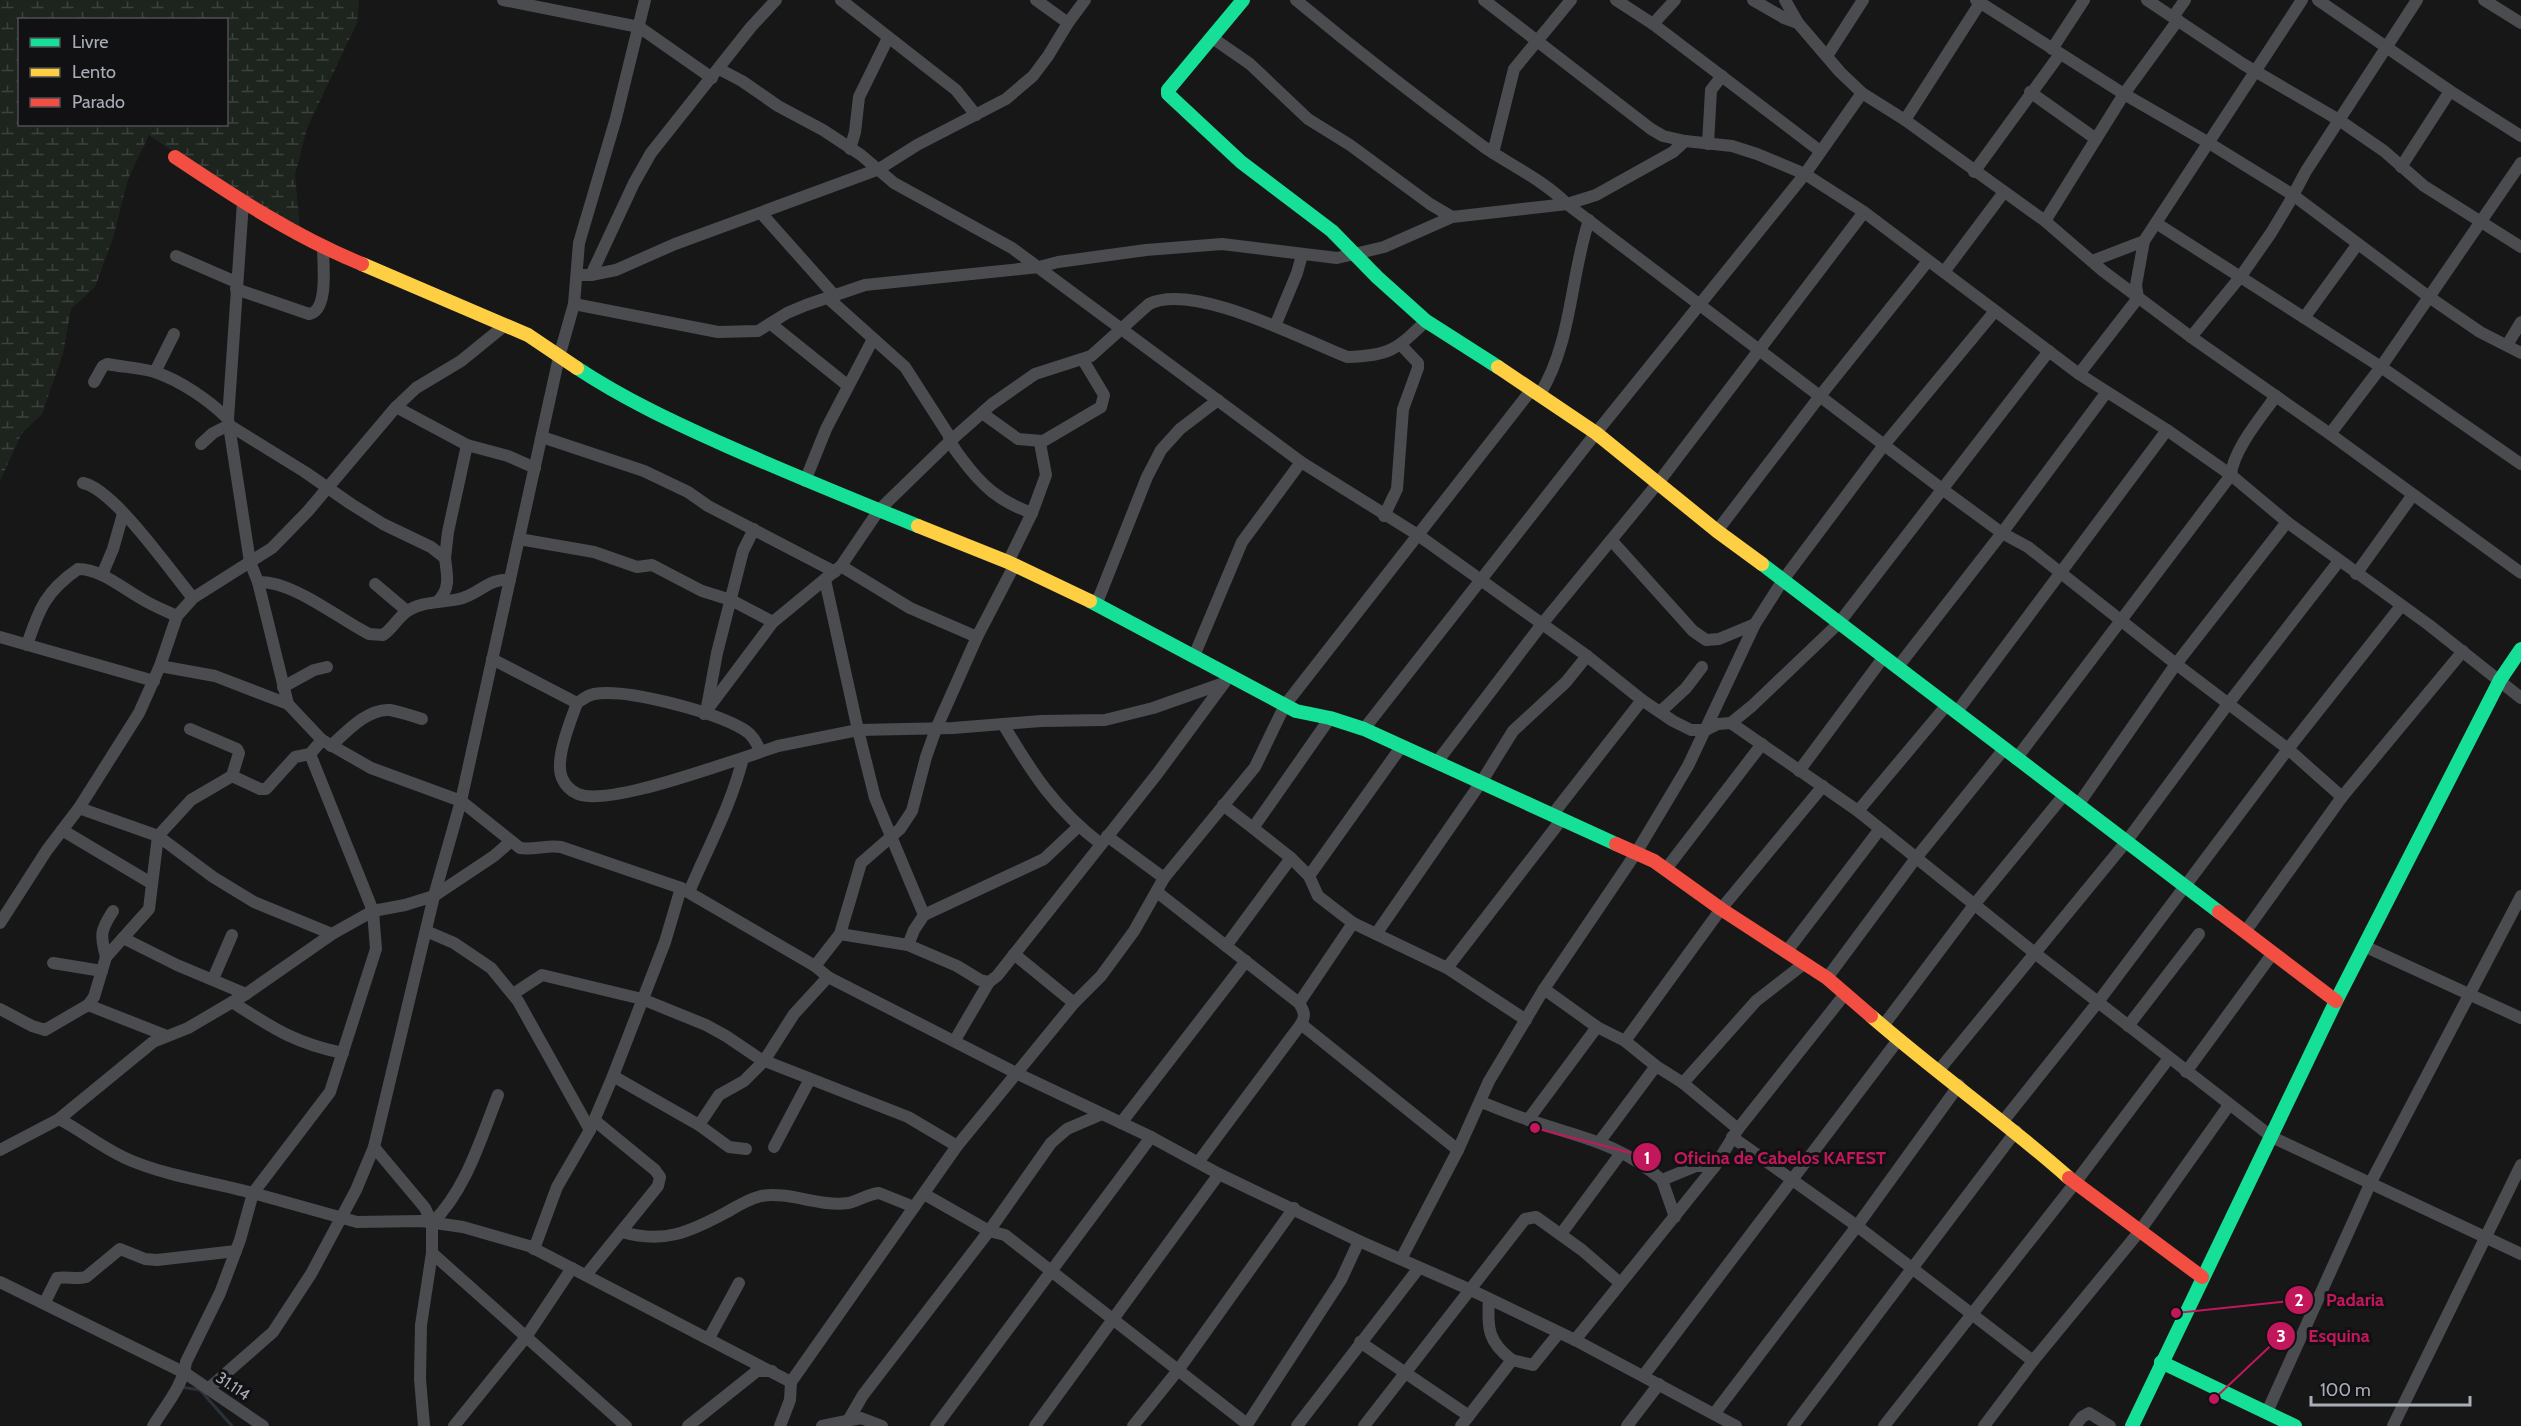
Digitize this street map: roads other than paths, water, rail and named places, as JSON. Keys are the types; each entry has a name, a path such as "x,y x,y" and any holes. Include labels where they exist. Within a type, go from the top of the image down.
{"street":[{"path":"503,0 639,27 715,74 742,81 778,106 823,130 879,169 894,183 1012,248 1301,462 1419,536 1587,656 1642,700 1691,730 1706,730 1719,724 1731,723 1839,623 2049,351"},
{"path":"208,1389 273,1332 311,1274 356,1190 374,1147 434,896 461,801 560,357 574,304 579,243 645,0"},
{"path":"591,275 634,183 651,153 751,27 776,0"},
{"path":"841,0 956,90 976,116"},
{"path":"1035,0 1068,23"},
{"path":"578,274 591,275 616,270 675,244 879,169 917,145 1006,99 1033,76 1085,0"},
{"path":"1243,0 1173,84 1168,94 1241,162 1332,231 1426,321 1596,433 1717,531 2336,1001"},
{"path":"1296,0 1365,58 1493,153 1553,190 1567,204 1942,489 2002,533 2028,547 2119,620 2288,749 2342,796"},
{"path":"1485,0 1663,136 1732,146 1805,174 1864,212 2079,374 2167,430 2231,475 2287,522 2463,651 2521,698"},
{"path":"1493,153 1514,69 1571,0"},
{"path":"1616,0 1653,24 1820,151"},
{"path":"1653,24 1675,0"},
{"path":"1754,0 1784,18 1798,23"},
{"path":"1785,0 1798,23 1840,72 1862,93 1905,120 2044,221 2138,298 2521,573"},
{"path":"1827,56 1863,0"},
{"path":"1974,172 2056,52 2084,0"},
{"path":"2147,0 2339,120 2384,151 2424,186 2521,248"},
{"path":"2044,221 2185,0"},
{"path":"2079,374 2138,298 2136,285 2138,264 2144,241 2302,0"},
{"path":"2318,0 2450,91 2521,136"},
{"path":"2192,337 2241,276 2417,0"},
{"path":"2484,0 2521,23"},
{"path":"1905,120 1978,1 2124,94 2293,195 2429,297 2480,332 2521,353"},
{"path":"850,149 855,132 859,97 888,38"},
{"path":"1211,38 1250,64 1308,118 1452,217"},
{"path":"1708,144 1712,90 1722,76"},
{"path":"2401,167 2450,91"},
{"path":"2030,92 2096,139"},
{"path":"1364,729 1596,433 1805,174 1862,93"},
{"path":"574,304 718,332 758,331 787,313 865,285 1039,267 1058,262 1146,250 1222,244 1337,258 1384,248 1452,217 1567,204 1596,195 1673,152 1685,141"},
{"path":"175,158 243,202 323,248 415,285 543,343 604,386 678,424 806,481 1011,564 1194,656 1227,680 1296,711 1330,718 1364,729 1558,816 1666,869 1721,909 1827,978 1898,1040 2004,1120 2075,1183 2202,1277"},
{"path":"2330,434 2381,367 2521,163"},
{"path":"1944,272 2004,192"},
{"path":"243,202 229,422 250,562 258,582 288,704"},
{"path":"1437,762 1542,624 1658,483 1864,212"},
{"path":"761,213 831,297 905,367 948,434 950,442 976,479 994,494 1032,513"},
{"path":"780,1426 790,1400 791,1382 957,1146 1074,1003 1101,976 1121,951 1164,878 1222,805 1255,768 1285,705 1536,392 1550,379 1560,351 1580,249 1589,220"},
{"path":"2156,223 2381,367 2521,464"},
{"path":"2092,261 2144,241"},
{"path":"2304,318 2357,244"},
{"path":"176,256 236,286 309,314 320,308 323,292 323,248"},
{"path":"1275,326 1302,255"},
{"path":"1717,531 1820,396 1928,261"},
{"path":"705,712 773,622 833,572 879,510 950,442 982,413 1035,374 1091,356 1149,304 1158,300 1171,299 1218,305 1275,326 1347,357 1382,353 1401,345 1426,321"},
{"path":"1401,1259 1458,1150 1489,1081 1544,989 1636,853 1688,766 1755,624 1783,580 1884,445 1995,311"},
{"path":"2507,345 2521,322"},
{"path":"771,324 847,385"},
{"path":"0,923 79,808 139,713 160,666 177,616 193,598 272,548 308,511 396,406 416,388 461,361 504,326"},
{"path":"155,372 174,334"},
{"path":"806,481 826,429 873,339"},
{"path":"1384,516 1397,489 1403,409 1418,368 1418,363 1401,345"},
{"path":"815,966 840,934 861,863 900,829 914,805 926,756 936,729 1011,564 1046,475 1043,454 1039,445 1042,441 1101,407 1104,395 1083,360"},
{"path":"94,382 103,366 107,364 155,372 183,386 229,422 383,524 445,558"},
{"path":"1897,668 2002,533 2106,393"},
{"path":"2016,759 2231,475 2239,450 2276,396"},
{"path":"1096,605 1147,477 1161,450 1180,429 1218,400"},
{"path":"396,406 467,445 508,456 535,468"},
{"path":"982,413 1018,439 1042,441"},
{"path":"201,444 229,422"},
{"path":"1858,811 1951,709 2062,573 2167,430"},
{"path":"542,437 644,471 688,492 708,506 833,572 977,637"},
{"path":"438,601 448,584 445,558 448,532 467,445"},
{"path":"1194,656 1242,542 1301,462"},
{"path":"83,483 96,488 152,542 172,573 193,598"},
{"path":"2356,574 2412,496"},
{"path":"102,575 113,549 123,514"},
{"path":"2078,805 2176,664 2287,522"},
{"path":"705,712 717,653 743,551 754,529"},
{"path":"519,538 594,552 637,567 652,565 702,591 731,600 773,622"},
{"path":"1612,541 1693,631 1706,640 1719,639 1755,624"},
{"path":"1939,1070 2126,842 2228,704 2339,561"},
{"path":"27,645 41,607 54,588 78,569 86,569 102,575 143,600 177,616"},
{"path":"833,572 858,730 875,798 924,915"},
{"path":"258,582 274,584 302,595 369,634 383,635 407,611 438,601 460,599 495,581 510,580"},
{"path":"375,584 407,611"},
{"path":"2004,1120 2098,1002 2288,749 2401,606"},
{"path":"0,637 154,681"},
{"path":"2132,1426 2336,1001 2500,680 2521,649"},
{"path":"2246,932 2342,796 2463,651"},
{"path":"1376,934 1482,781 1513,731 1566,682 1587,656"},
{"path":"1799,771 1883,658"},
{"path":"492,659 578,703"},
{"path":"160,666 215,676 288,704 326,743 371,768 461,801 520,848 528,849 548,845 561,847 685,890 815,966 828,977 1016,1073 1151,1137 1219,1174 1359,1241 1418,1269 1471,1290 1558,1334 1575,1340 1644,1375 1719,1420 1736,1426"},
{"path":"283,687 314,670 327,667"},
{"path":"1660,712 1686,688 1702,667"},
{"path":"760,750 753,736 743,729 705,712 647,699 616,694 594,694 578,703 566,734 561,776 568,787 580,794 620,794 743,758 760,750 858,730 936,729 1106,720 1153,708 1227,680"},
{"path":"955,1040 989,981 997,976 1157,774 1227,680"},
{"path":"1447,968 1642,700"},
{"path":"232,776 260,789 266,789 295,757 310,754 367,717 388,710 422,719"},
{"path":"1253,828 1330,718"},
{"path":"1731,723 1858,811 2036,954 2272,1137 2521,1254"},
{"path":"1004,724 1033,775 1078,827 1104,840 1164,878"},
{"path":"0,1009 32,1026 45,1030 88,1005 94,997 106,957 149,909 158,836 191,800 232,776 237,750 190,729"},
{"path":"1666,869 1762,744"},
{"path":"1309,876 1401,747"},
{"path":"1827,978 1916,858 2004,749"},
{"path":"153,1426 185,1373 186,1362 220,1293 236,1251 253,1194 330,1092 376,949 373,910 310,754"},
{"path":"534,1249 557,1187 592,1125 613,1076 685,890 712,845 743,758"},
{"path":"1625,1041 1721,909 1823,786"},
{"path":"1883,1026 1974,905 2064,795"},
{"path":"1222,805 1291,858 1309,876 1318,896 1353,923 1447,968 1526,1020"},
{"path":"79,808 158,836 213,877 254,902 332,934"},
{"path":"908,945 924,915 1044,859 1078,827"},
{"path":"1787,951 1880,829"},
{"path":"62,830 151,883"},
{"path":"0,1150 59,1119 153,1042 188,1028 246,994 332,934 373,910 405,905 434,896 494,856 510,842"},
{"path":"1226,946 1291,858"},
{"path":"1157,892 1299,1003 1304,1011 1301,1024 1198,1161"},
{"path":"2267,1412 2371,1182 2521,896"},
{"path":"106,957 100,939 113,911"},
{"path":"1299,1003 1353,923"},
{"path":"426,931 454,943 491,968 513,994 592,1125 655,1170 660,1177 658,1186 586,1275"},
{"path":"840,934 908,945 957,966 980,980 989,981"},
{"path":"2128,1026 2199,934"},
{"path":"213,979 232,935"},
{"path":"123,938 177,965 246,994"},
{"path":"2364,946 2521,1018"},
{"path":"2186,1072 2273,953"},
{"path":"1014,954 1074,1003"},
{"path":"1121,1124 1246,961"},
{"path":"53,963 102,971"},
{"path":"1683,1083 1756,1001 1805,963"},
{"path":"513,994 542,975 642,999 706,1025 764,1061 908,1118 957,1146"},
{"path":"699,1125 719,1095 744,1081 764,1061 794,1014 828,977"},
{"path":"1544,989 1597,1027 1625,1041 1656,1066 1683,1083 1735,1133 2032,1361"},
{"path":"1575,1340 1715,1166 1735,1133 1845,994"},
{"path":"232,1002 285,1036 314,1047 343,1053"},
{"path":"88,1005 167,1036"},
{"path":"1301,1024 1458,1150"},
{"path":"1528,1120 1597,1027"},
{"path":"1644,1375 1898,1040"},
{"path":"1884,1426 2075,1183 2169,1058"},
{"path":"1600,1142 1656,1066"},
{"path":"613,1076 699,1125 729,1147 746,1149"},
{"path":"774,1147 810,1079"},
{"path":"1719,1420 1959,1085"},
{"path":"432,1223 446,1208 467,1172 498,1095"},
{"path":"1481,1102 1528,1120 1600,1142 1643,1164 1662,1180 1675,1217"},
{"path":"1984,1426 2032,1361 2139,1232 2229,1105"},
{"path":"849,1419 863,1395 989,1231 1051,1143 1067,1129 1102,1114"},
{"path":"59,1119 131,1161 201,1182 223,1185 357,1222 421,1221 463,1227 534,1249 774,1371 791,1382"},
{"path":"1793,1426 2016,1131"},
{"path":"936,1426 1151,1137"},
{"path":"374,1147 425,1208 432,1223 432,1253 421,1324 420,1378 424,1426"},
{"path":"1561,1234 1621,1153"},
{"path":"2392,1426 2487,1238 2521,1165"},
{"path":"1662,1180 1696,1167 1715,1166"},
{"path":"1035,1426 1219,1174"},
{"path":"622,1232 640,1237 681,1234 696,1229 740,1204 760,1197 780,1196 849,1203 879,1193 914,1207"},
{"path":"924,1194 989,1231 1005,1235 1246,1425 1341,1280 1359,1241"},
{"path":"1133,1426 1179,1370 1294,1208"},
{"path":"1364,1426 1524,1220 1536,1217 1561,1234 1620,1283"},
{"path":"45,1302 57,1278 86,1277 120,1249 157,1260 236,1251"},
{"path":"432,1253 626,1426"},
{"path":"454,1426 526,1337 572,1268"},
{"path":"1297,1426 1418,1269"},
{"name":"31.114","path":"0,1282 45,1302 185,1373 262,1426"},
{"path":"709,1338 739,1283"},
{"path":"1490,1299 1487,1322 1490,1335 1500,1350 1512,1360 1533,1365 1558,1334"},
{"path":"1360,1342 1469,1416"},
{"path":"1461,1426 1512,1360"},
{"path":"2161,1362 2295,1426"},
{"path":"688,1426 757,1371 774,1371"},
{"path":"1627,1426 1659,1384"},
{"path":"2075,1426 2082,1417 2089,1413 2110,1426"},
{"path":"822,1426 861,1418 882,1426"}],"waterway":[{"path":"181,1387 200,1390 232,1426"}],"place":[{"name":"Oficina de Cabelos KAFEST","path":"1535,1128"},
{"name":"Padaria","path":"2176,1313"},
{"name":"Esquina","path":"2214,1399"}]}
